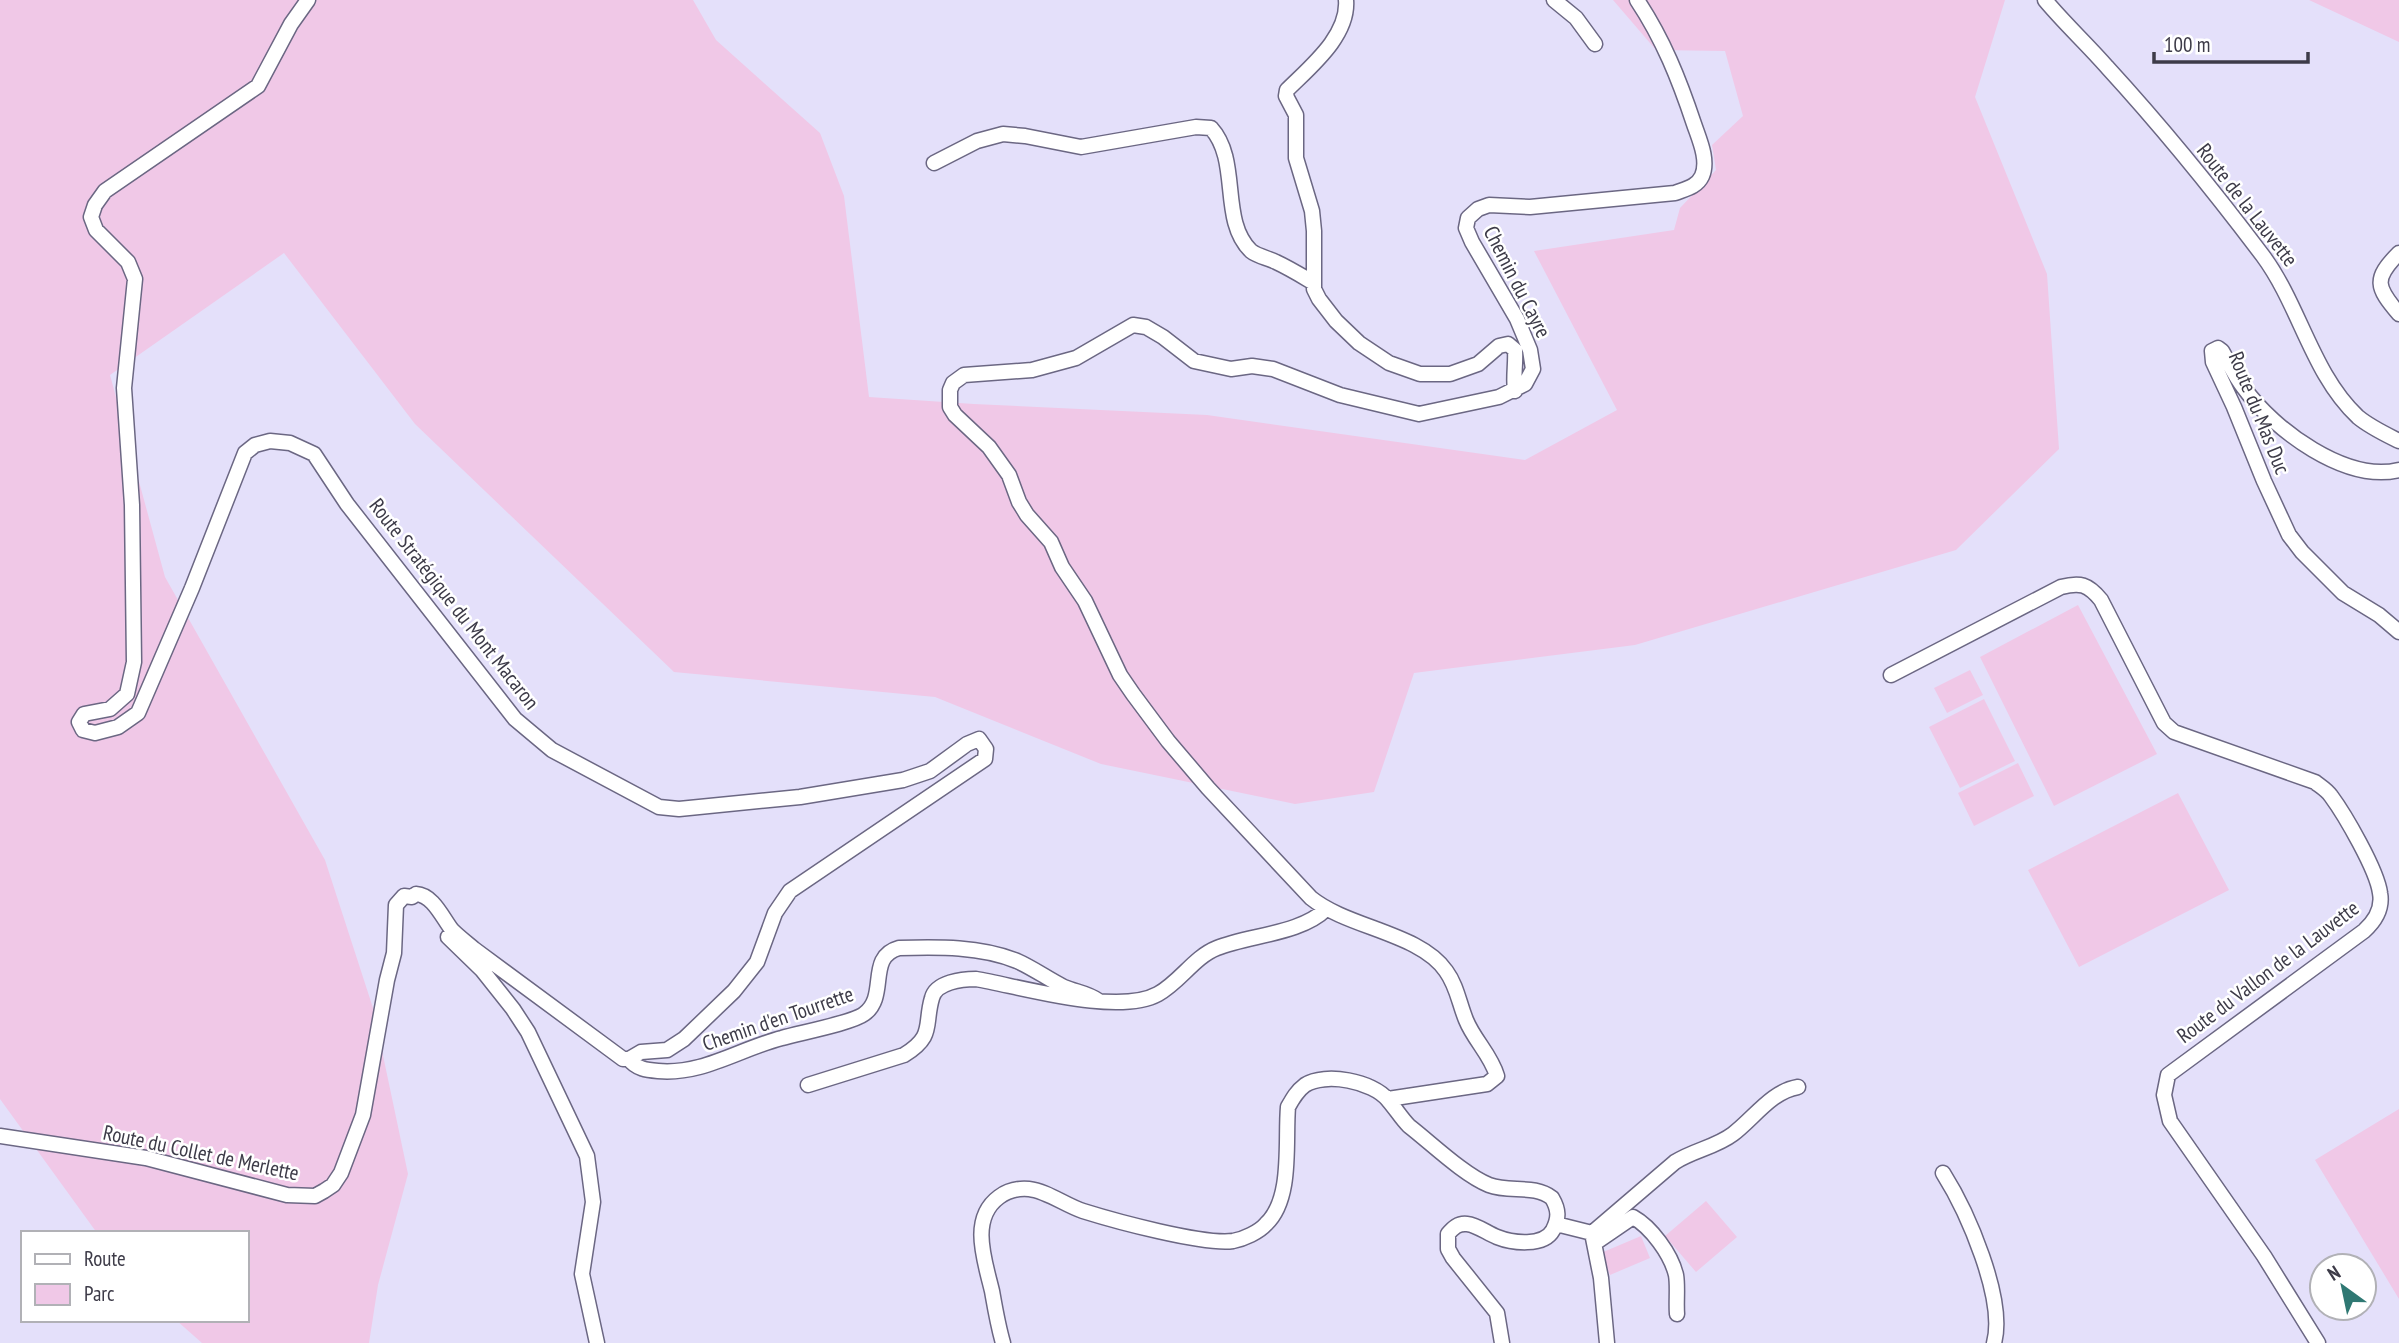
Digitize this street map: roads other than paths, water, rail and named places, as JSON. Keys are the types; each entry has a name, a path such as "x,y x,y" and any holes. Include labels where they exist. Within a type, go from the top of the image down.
{"street":[{"name":"Route Stratégique du Mont Macaron","path":"308,0 291,24 258,86 105,191 95,205 91,217 96,230 128,262 135,279 124,388 132,505 134,662 127,694 110,709 84,714 79,722 83,730 95,733 118,727 138,713 192,588 245,453 255,444 270,441 290,443 314,454 347,503 515,719 552,750 659,807 679,809 800,797 903,780 930,771 967,744 979,739 986,748 985,759 790,891 775,913 757,962 734,991 667,1051 641,1052 629,1059"},
{"path":"1346,0 1344,20 1322,55 1287,90 1286,96 1296,115 1296,158 1312,212 1314,283 1319,299 1359,343 1389,363 1420,374 1450,374 1478,363 1499,346 1508,344 1515,350 1515,391 1499,397 1419,414 1340,395 1273,369 1252,366 1231,369 1194,361 1163,337 1146,327 1133,325 1076,358 1031,370 964,375 953,383 949,399 955,415 977,434 999,459 1016,488 1027,515 1051,542 1062,567 1085,601 1120,675 1168,741 1208,788 1311,898 1326,909 1416,946 1445,969 1456,988 1467,1022 1494,1066 1497,1076 1487,1084 1388,1099"},
{"path":"1554,0 1576,18 1595,44"},
{"name":"Chemin du Cayre","path":"1515,391 1525,384 1533,369 1530,350 1517,319 1472,242 1466,228 1468,218 1478,209 1489,205 1530,207 1675,193 1692,187 1701,180 1705,168 1703,153 1678,74 1653,24 1637,0"},
{"name":"Route de la Lauvette","path":"2045,0 2164,133 2262,255 2282,284 2334,389 2372,427 2399,442"},
{"path":"934,163 978,141 1003,134 1081,147 1196,127 1211,128 1225,150 1232,202 1240,235 1252,252 1275,261 1314,283"},
{"path":"2399,253 2381,273 2380,278 2385,296 2399,314"},
{"name":"Route du Mas Duc","path":"2399,470 2374,473 2354,470 2283,430 2243,388 2222,351 2214,349 2211,356 2213,362 2283,524 2302,552 2343,593 2379,615 2399,632"},
{"name":"Route du Vallon de la Lauvette","path":"1891,675 2061,587 2077,583 2086,585 2101,600 2164,723 2174,732 2315,782 2329,793 2337,804 2378,885 2379,912 2364,931 2168,1075 2164,1095 2169,1121 2264,1256 2318,1343"},
{"path":"597,1343 582,1274 593,1202 587,1156 580,1139 528,1032 513,1009 482,970 444,932 424,906 412,897 415,894 425,895 453,931 474,949 623,1059 629,1059"},
{"name":"Route du Collet de Merlette","path":"0,1136 146,1158 287,1195 315,1196 324,1191 333,1185 341,1173 363,1115 394,953 396,905 404,896 412,897"},
{"path":"808,1085 904,1055 916,1047 928,1028 932,997 936,990 960,979 976,979 1099,1002 1140,1001 1158,995 1216,948 1311,920 1326,909"},
{"name":"Chemin d'en Tourrette","path":"629,1059 634,1066 648,1070 688,1070 708,1066 771,1040 853,1020 862,1016 873,1005 882,959 890,951 900,948 962,948 989,952 1019,962 1067,988 1090,995 1099,1002"},
{"path":"1003,1343 981,1233 985,1212 1000,1196 1009,1191 1031,1189 1082,1210 1143,1226 1213,1241 1244,1238 1266,1225 1285,1189 1288,1107 1294,1095 1313,1081 1344,1080 1368,1087 1388,1099 1409,1126 1475,1178 1504,1189 1537,1190 1552,1198 1557,1207 1556,1224 1550,1235 1538,1241 1500,1238 1470,1224 1461,1224 1448,1234 1448,1249 1453,1258 1497,1313 1502,1343"},
{"path":"1594,1238 1675,1162 1690,1153 1716,1145 1732,1135 1780,1092 1798,1087"},
{"path":"1943,1174 1971,1225 1991,1289 1997,1330 1994,1343"},
{"path":"1556,1224 1594,1238 1633,1217 1644,1224 1669,1259 1676,1275 1677,1314"},
{"path":"1594,1238 1607,1343"}]}
